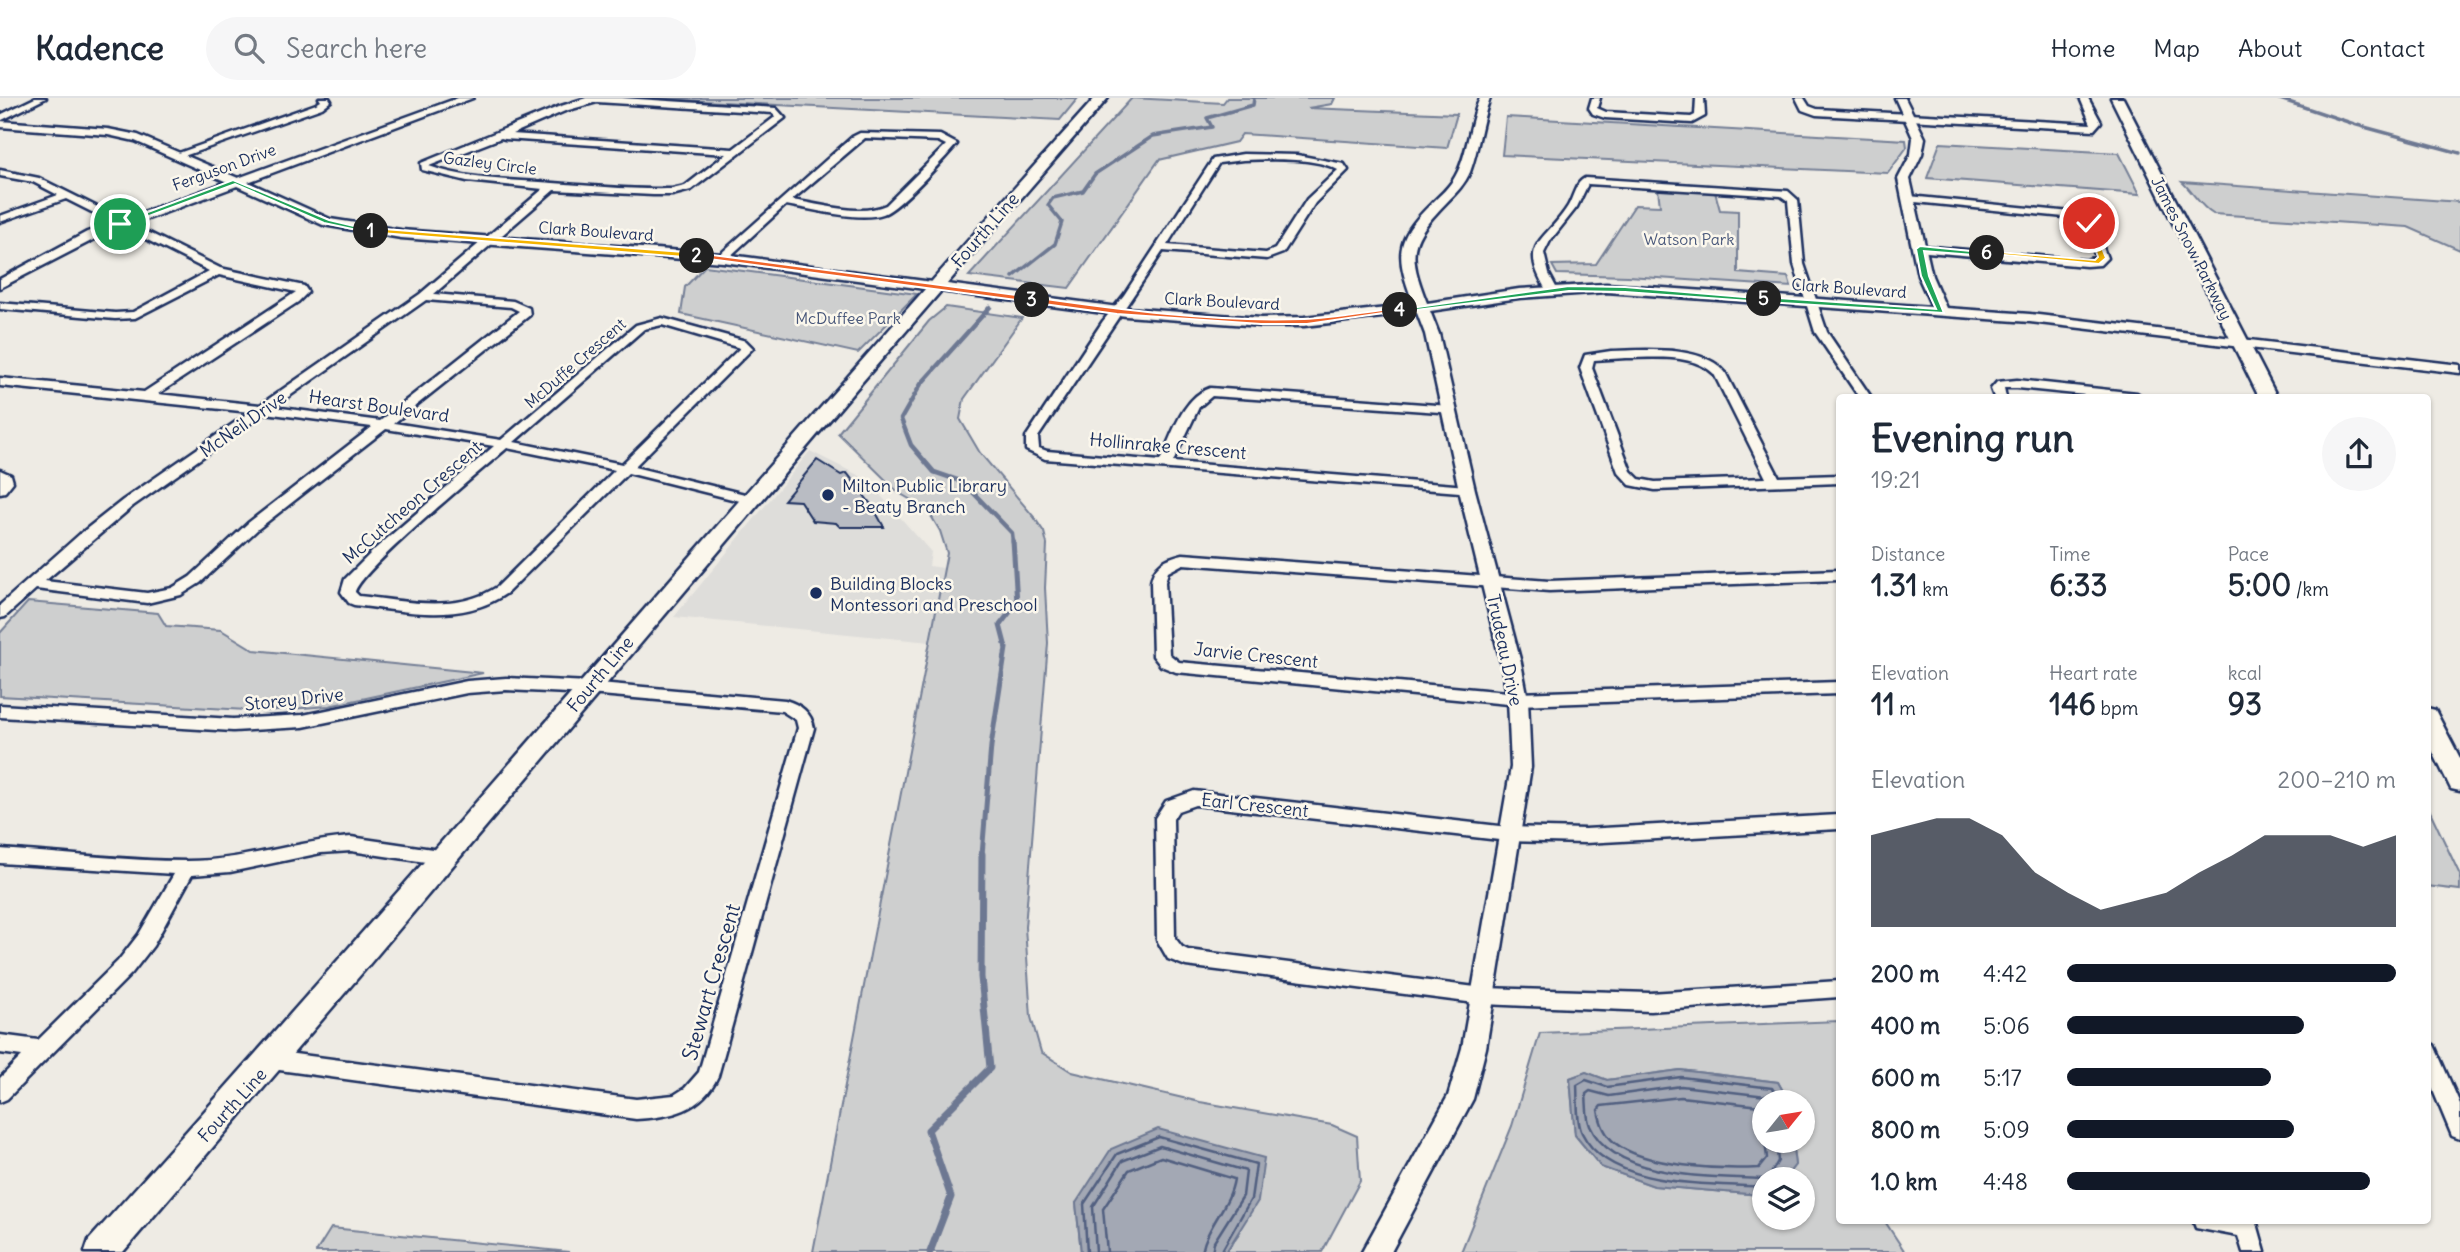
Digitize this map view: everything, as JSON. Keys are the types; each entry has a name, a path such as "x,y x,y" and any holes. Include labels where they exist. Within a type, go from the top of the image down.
{"main road":[{"name":"Fourth Line","path":"101,1252 272,1060 446,858 748,499 1101,98"},
{"name":"James Snow Parkway","path":"2117,98 2266,394"},
{"path":"2431,724 2460,782"}],"street":[{"path":"0,118 42,98"},
{"path":"178,155 312,109 327,101 323,98"},
{"name":"Ferguson Drive","path":"0,284 65,248 120,224 468,98"},
{"name":"Trudeau Drive","path":"1376,1252 1460,1099 1474,1048 1521,766 1518,699 1466,490 1432,334 1421,308 1407,258 1411,237 1430,211 1455,187 1464,172 1477,117 1485,98"},
{"path":"1596,98 1593,108 1605,115 1692,120 1700,116 1700,98"},
{"path":"1800,98 1805,108 1816,112 2094,127 2096,122 2084,98"},
{"path":"1900,98 1921,143 1919,153 1904,179 1925,276 1941,312"},
{"name":"Gazley Circle","path":"589,100 780,113 780,118 688,188 672,192 479,180 435,173 425,168 424,165 435,159 499,136 589,100"},
{"name":"Clark Boulevard","path":"0,124 124,135 150,142 308,215 348,227 722,258 1117,311 1284,322 1421,308 1551,289 1615,289 2052,320 2460,369"},
{"path":"722,258 784,202 855,139 863,135 940,138 952,144 890,207 879,212 863,213 784,202"},
{"path":"499,136 734,152"},
{"path":"1117,311 1216,161 1234,156 1284,159 1334,164 1343,170 1311,201 1279,251 1267,256 1160,248"},
{"path":"0,173 36,180 216,271 300,288 302,292 294,300 147,396"},
{"path":"1551,289 1538,264 1539,247 1572,208 1585,181 1779,191 1793,200 1799,264 1821,332 1864,394"},
{"name":"Gazley Circle","path":"492,240 553,186"},
{"path":"0,219 64,196"},
{"path":"1909,199 2077,215 2089,223 2102,258 2096,263 2086,263 1920,249"},
{"name":"McNeil Drive","path":"0,613 128,503 424,296 492,240"},
{"path":"0,306 115,316 135,315 216,271"},
{"path":"32,584 147,598 176,592 195,580 253,526 524,314 525,310 513,304 424,296"},
{"name":"Hollinrake Crescent","path":"1117,311 1031,437 1030,446 1033,450 1045,455 1466,490"},
{"name":"McDuffe Crescent","path":"507,444 618,345 649,323 673,323 746,346 746,351 625,468"},
{"path":"1774,481 1712,365 1691,358 1605,354 1589,358 1586,368 1625,472 1635,482 1655,486 1836,479"},
{"name":"Hearst Boulevard","path":"0,382 266,409 507,444 625,468 748,499"},
{"path":"1999,394 1997,388 2001,385 2017,384 2109,394"},
{"path":"1165,465 1193,406 1200,397 1210,392 1450,410"},
{"name":"McCutcheon Crescent","path":"507,444 380,552 350,582 348,592 354,600 462,609 492,600 625,468"},
{"path":"0,474 6,478 6,482 0,489"},
{"name":"Jarvie Crescent","path":"1490,583 1173,561 1158,572 1161,656 1167,663 1188,668 1518,699"},
{"path":"1490,583 1549,586 1836,575"},
{"name":"Storey Drive","path":"0,711 233,725 303,720 467,687 506,684 589,688"},
{"name":"Stewart Crescent","path":"272,1060 636,1109 679,1105 699,1089 708,1076 712,1063 806,728 804,717 785,706 589,688"},
{"path":"1518,699 1836,688"},
{"name":"Earl Crescent","path":"1483,996 1186,958 1175,953 1166,940 1164,818 1172,807 1194,798 1508,834"},
{"path":"1508,834 1585,836 1836,822"},
{"path":"0,856 187,868 230,866 321,846 351,844 446,858"},
{"path":"0,1092 136,954 187,868"},
{"path":"1483,996 1650,1002 1836,989"},
{"path":"0,1044 43,1050"},
{"path":"2431,1060 2460,1129"},
{"path":"2246,1224 2254,1252"}],"shaded area":[{"path":"810,451 866,479 931,552 929,566 944,568 930,642 674,617"}],"green space":[{"path":"646,98 1078,98 1060,120"},
{"path":"1132,98 1223,103 1227,98 1335,98 1332,104 1308,108 1457,114 1447,148 1242,134 1236,142 1159,160 1069,288 969,276"},
{"path":"1506,117 1906,140 1907,147 1888,173 1502,155"},
{"path":"1940,143 2119,153 2140,194 1927,178"},
{"path":"2182,182 2460,202 2460,250 2408,227 2213,214"},
{"name":"Watson Park","path":"1658,189 1715,192 1720,210 1738,211 1738,273 1788,277 1791,287 1557,274 1552,265 1596,264 1635,205 1660,206"},
{"name":"McDuffee Park","path":"705,266 917,294 858,353 681,314 685,287"},
{"path":"946,307 1022,318 964,399 960,419 980,453 1034,517 1044,532 1047,544 1045,588 1048,643 1025,927 1031,1017 1041,1052 1072,1072 1200,1102 1332,1125 1357,1136 1360,1181 1322,1252 1226,1252 1240,1232 1076,1203 1081,1252 813,1252 947,553 940,531 927,509 899,493 838,433 929,321"},
{"path":"28,602 158,613 166,626 221,630 254,650 483,673 329,706 264,711 0,696 0,633"},
{"path":"2431,813 2460,875 2460,890 2431,886"},
{"path":"1836,1021 1836,1224 1887,1224 1905,1252 1461,1252 1512,1126 1540,1033","holes":["1680,1070 1778,1082 1782,1090 1815,1090 1815,1153 1794,1153 1793,1167 1815,1167 1815,1230 1752,1230 1752,1194 1654,1186 1601,1167 1575,1135 1570,1078 1586,1072 1607,1080"]},
{"path":"331,1228 569,1252 316,1252"}],"water":[{"path":"1680,1070 1778,1082 1782,1090 1752,1090 1752,1153 1794,1153 1795,1165 1752,1167 1752,1194 1654,1186 1601,1167 1575,1135 1570,1078 1586,1072 1607,1080"},
{"path":"1158,1129 1264,1158 1258,1201 1226,1252 1081,1252 1076,1203 1111,1149"}],"building":[{"name":"Milton Public Library - Beaty Branch","path":"817,460 841,475 847,473 873,507 884,527 840,527 836,523 813,521 800,501 784,500"}],"waterway":[{"path":"1013,277 1055,244 1062,222 1048,205 1053,198 1083,191 1095,174 1153,136 1212,127 1207,118 1253,105 1254,98"},
{"path":"2277,98 2357,125 2460,153"},
{"path":"990,307 921,384 901,419 911,445 934,472 963,482 1012,533 1013,542"},
{"path":"982,855 991,746 1006,648 1000,625 1017,603 1013,540"},
{"path":"930,1252 951,1197 928,1130 990,1068 981,977 982,854"}],"place":[{"name":"Milton Public Library - Beaty Branch","path":"828,495"},
{"name":"Building Blocks Montessori and Preschool","path":"816,593"}],"route":[{"path":"120,224 236,181 327,222 373,231 722,258 1117,311 1284,322 1421,308 1551,289 1587,288 1941,312 1925,276 1920,249 2096,263 2102,258 2089,223"}]}
